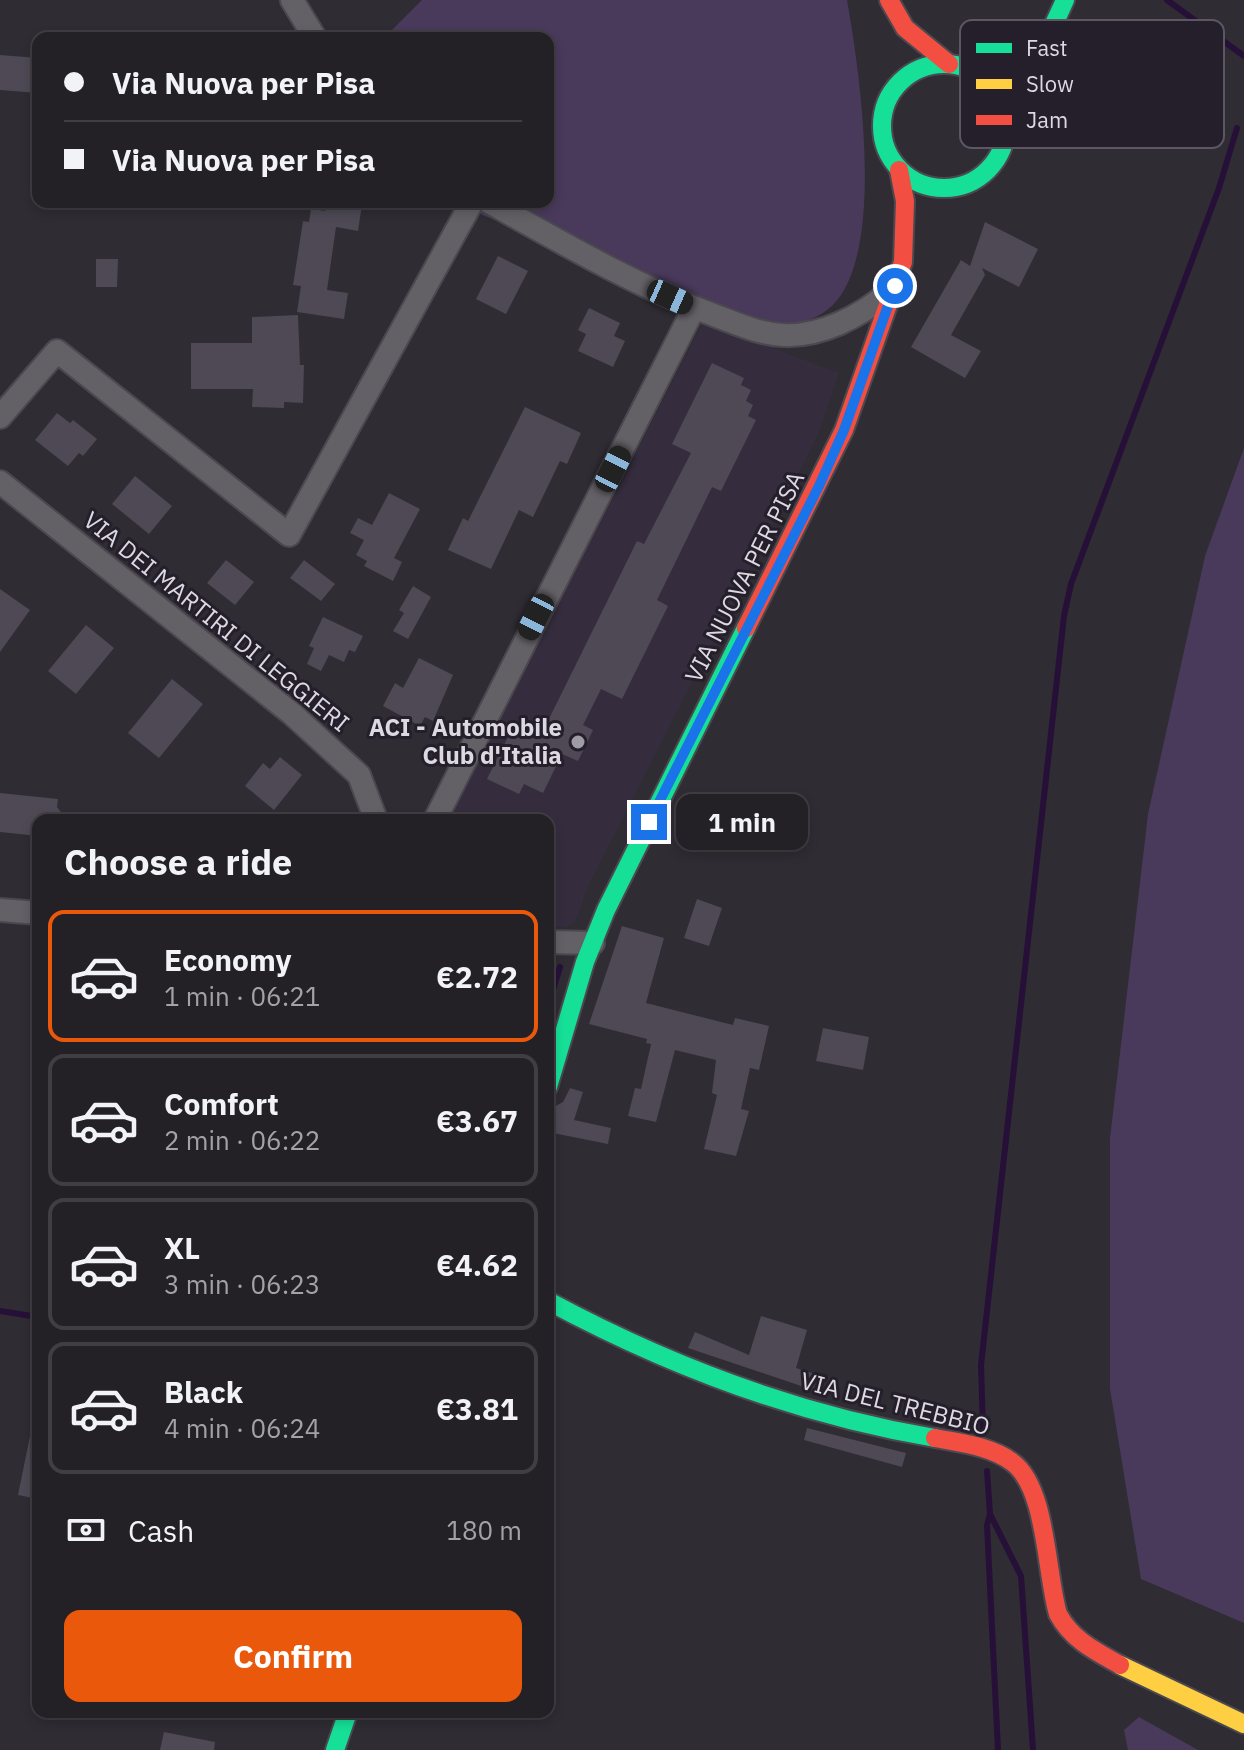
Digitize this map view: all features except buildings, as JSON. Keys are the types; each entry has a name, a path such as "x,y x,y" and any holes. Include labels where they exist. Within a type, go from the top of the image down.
{"main road":[{"path":"881,0 888,40"},
{"path":"889,0 905,28 949,64"},
{"path":"1056,20 1065,0"},
{"path":"903,262 905,201 899,170 886,151 881,132 885,106 896,75 949,64 960,67"},
{"path":"940,210 963,186 993,165 1002,148"},
{"path":"899,170 929,187 963,186"},
{"path":"903,262 922,231"},
{"name":"VIA NUOVA PER PISA","path":"554,1068 593,943 628,863 819,486 844,430 903,262"},
{"name":"VIA DEL TREBBIO","path":"554,1304 642,1350 701,1373 842,1419 984,1450 1014,1463 1028,1480 1055,1597 1066,1630 1092,1648 1244,1724"},
{"path":"335,1750 346,1718"}],"street":[{"path":"292,0 311,32"},
{"path":"0,417 57,351 289,535 469,208"},
{"path":"500,208 598,264 694,308 760,332 805,334 868,310 895,286"},
{"path":"438,814 694,308"},
{"name":"VIA DEI MARTIRI DI LEGGIERI","path":"0,482 291,713 359,775 374,814"},
{"path":"0,910 32,913"},
{"path":"554,942 593,943"}],"shaded area":[{"path":"422,0 847,0 858,70 865,163 864,209 858,252 846,286 827,310 807,321 769,324 482,215 472,208 554,208 554,32 390,32"},
{"path":"703,322 839,373 817,437 588,886 575,922 565,927 554,927 554,814 451,814"},
{"path":"1244,448 1244,1623 1141,1579 1110,1389 1110,1138 1148,814 1205,556"},
{"path":"1139,1717 1198,1750 1128,1750 1124,1730"}],"waterway":[{"path":"1167,0 1194,20"},
{"path":"1224,41 1244,56"},
{"path":"983,1430 981,1365 1064,616 1071,584 1219,188 1237,128"},
{"path":"554,986 560,967"},
{"path":"0,1311 32,1316"},
{"path":"987,1471 990,1514 1021,1576 1033,1750"},
{"path":"990,1514 987,1525 998,1750"}],"traffic: fast":[{"path":"1055,20 1065,0"},
{"path":"960,66 944,64 920,68 892,91 883,114 886,150 909,178 920,184 944,188 968,184 979,178 996,161 1002,148"},
{"path":"554,1067 585,962 606,910 746,628"},
{"path":"554,1304 640,1347 736,1385 834,1416 935,1438"},
{"path":"335,1750 346,1718"}],"traffic: slow":[{"path":"1120,1665 1244,1724"}],"traffic: jam":[{"path":"889,0 905,28 949,64"},
{"path":"746,628 844,430 903,262 905,201 899,170"},
{"path":"935,1438 995,1452 1024,1474 1039,1511 1058,1614 1077,1638 1120,1665"}],"place":[{"name":"ACI - Automobile Club d'Italia","path":"578,742"}],"route":[{"path":"649,822 819,486 844,430 895,286"}]}
